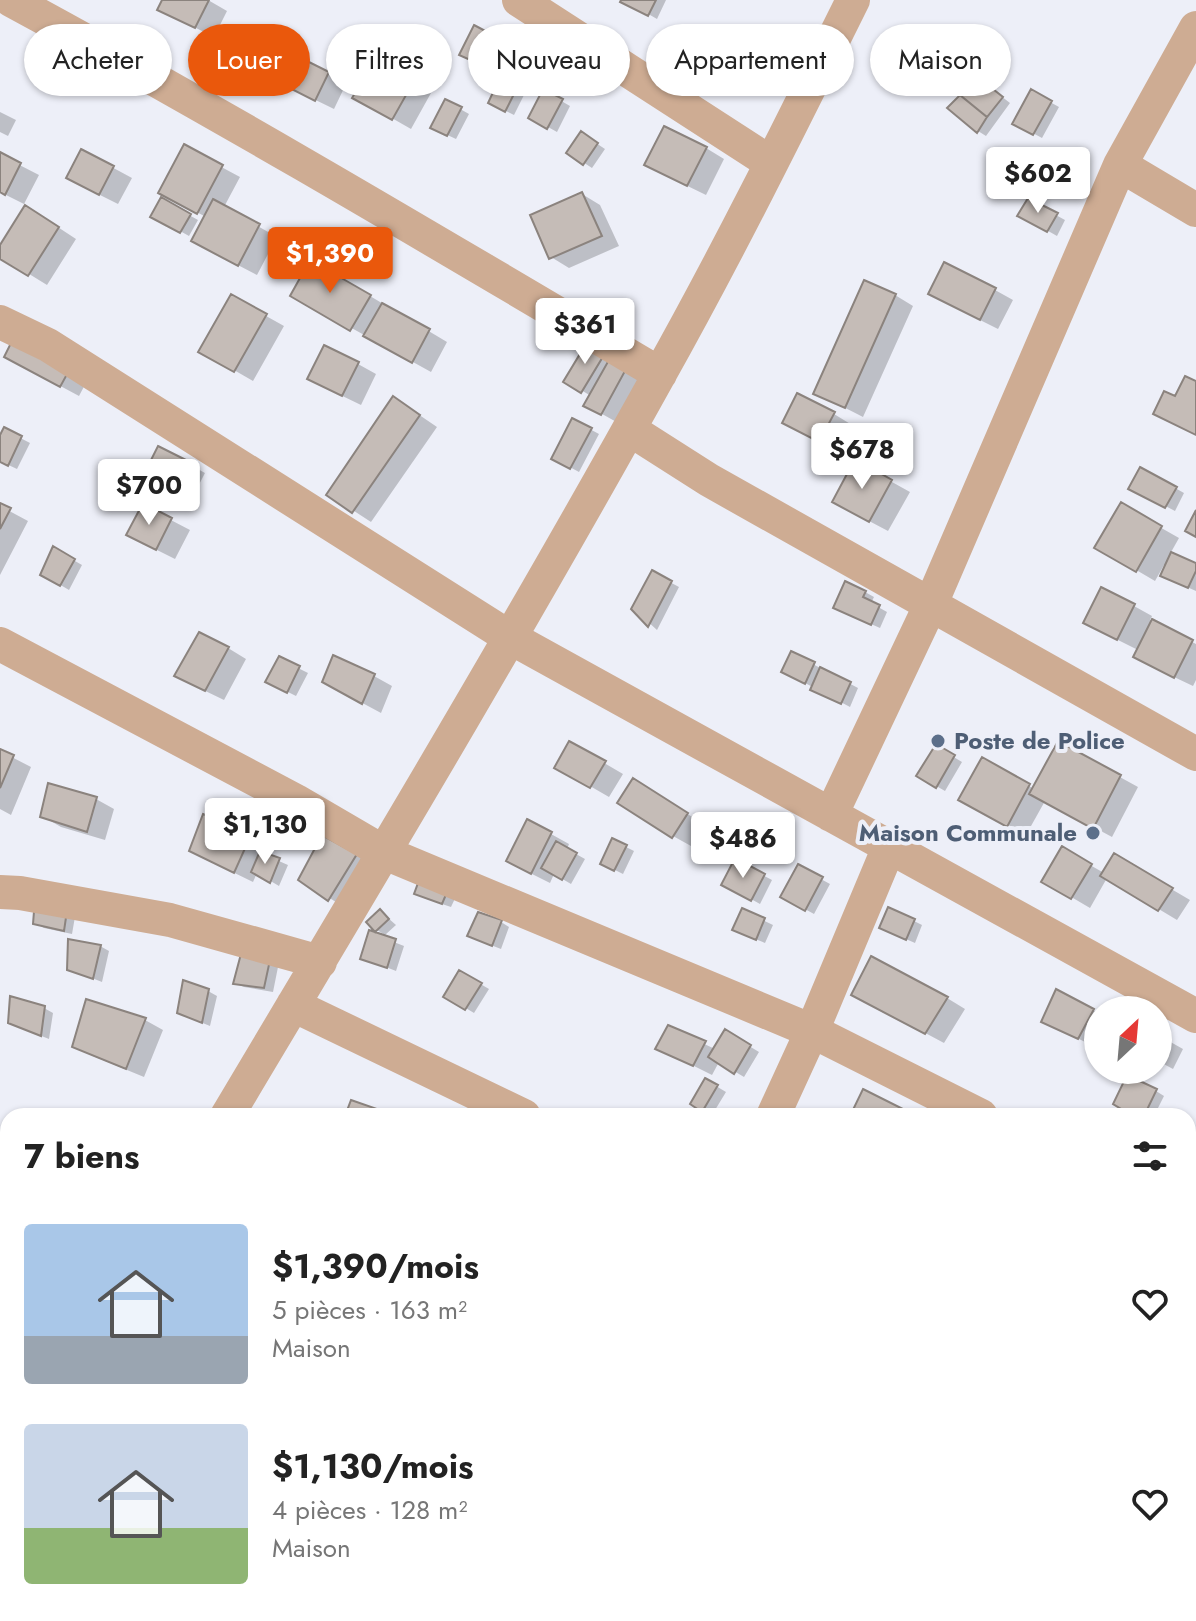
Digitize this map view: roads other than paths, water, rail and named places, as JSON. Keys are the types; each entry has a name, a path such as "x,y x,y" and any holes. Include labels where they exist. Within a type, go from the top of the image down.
{"street":[{"path":"11,0 340,185 660,374"},
{"path":"519,0 771,163"},
{"path":"232,1108 385,853 660,374 853,0"},
{"path":"831,815 930,606 1120,165 1196,28"},
{"path":"1120,165 1196,210"},
{"path":"0,322 48,345 509,637 1196,1016"},
{"path":"629,429 709,480 1196,754"},
{"path":"0,644 296,801 385,853 812,1031 965,1108"},
{"path":"777,1108 889,847"},
{"path":"0,892 170,920 320,962"},
{"path":"293,1005 503,1108"}],"place":[{"name":"Poste de Police","path":"938,741"},
{"name":"Maison Communale","path":"1093,833"}]}
